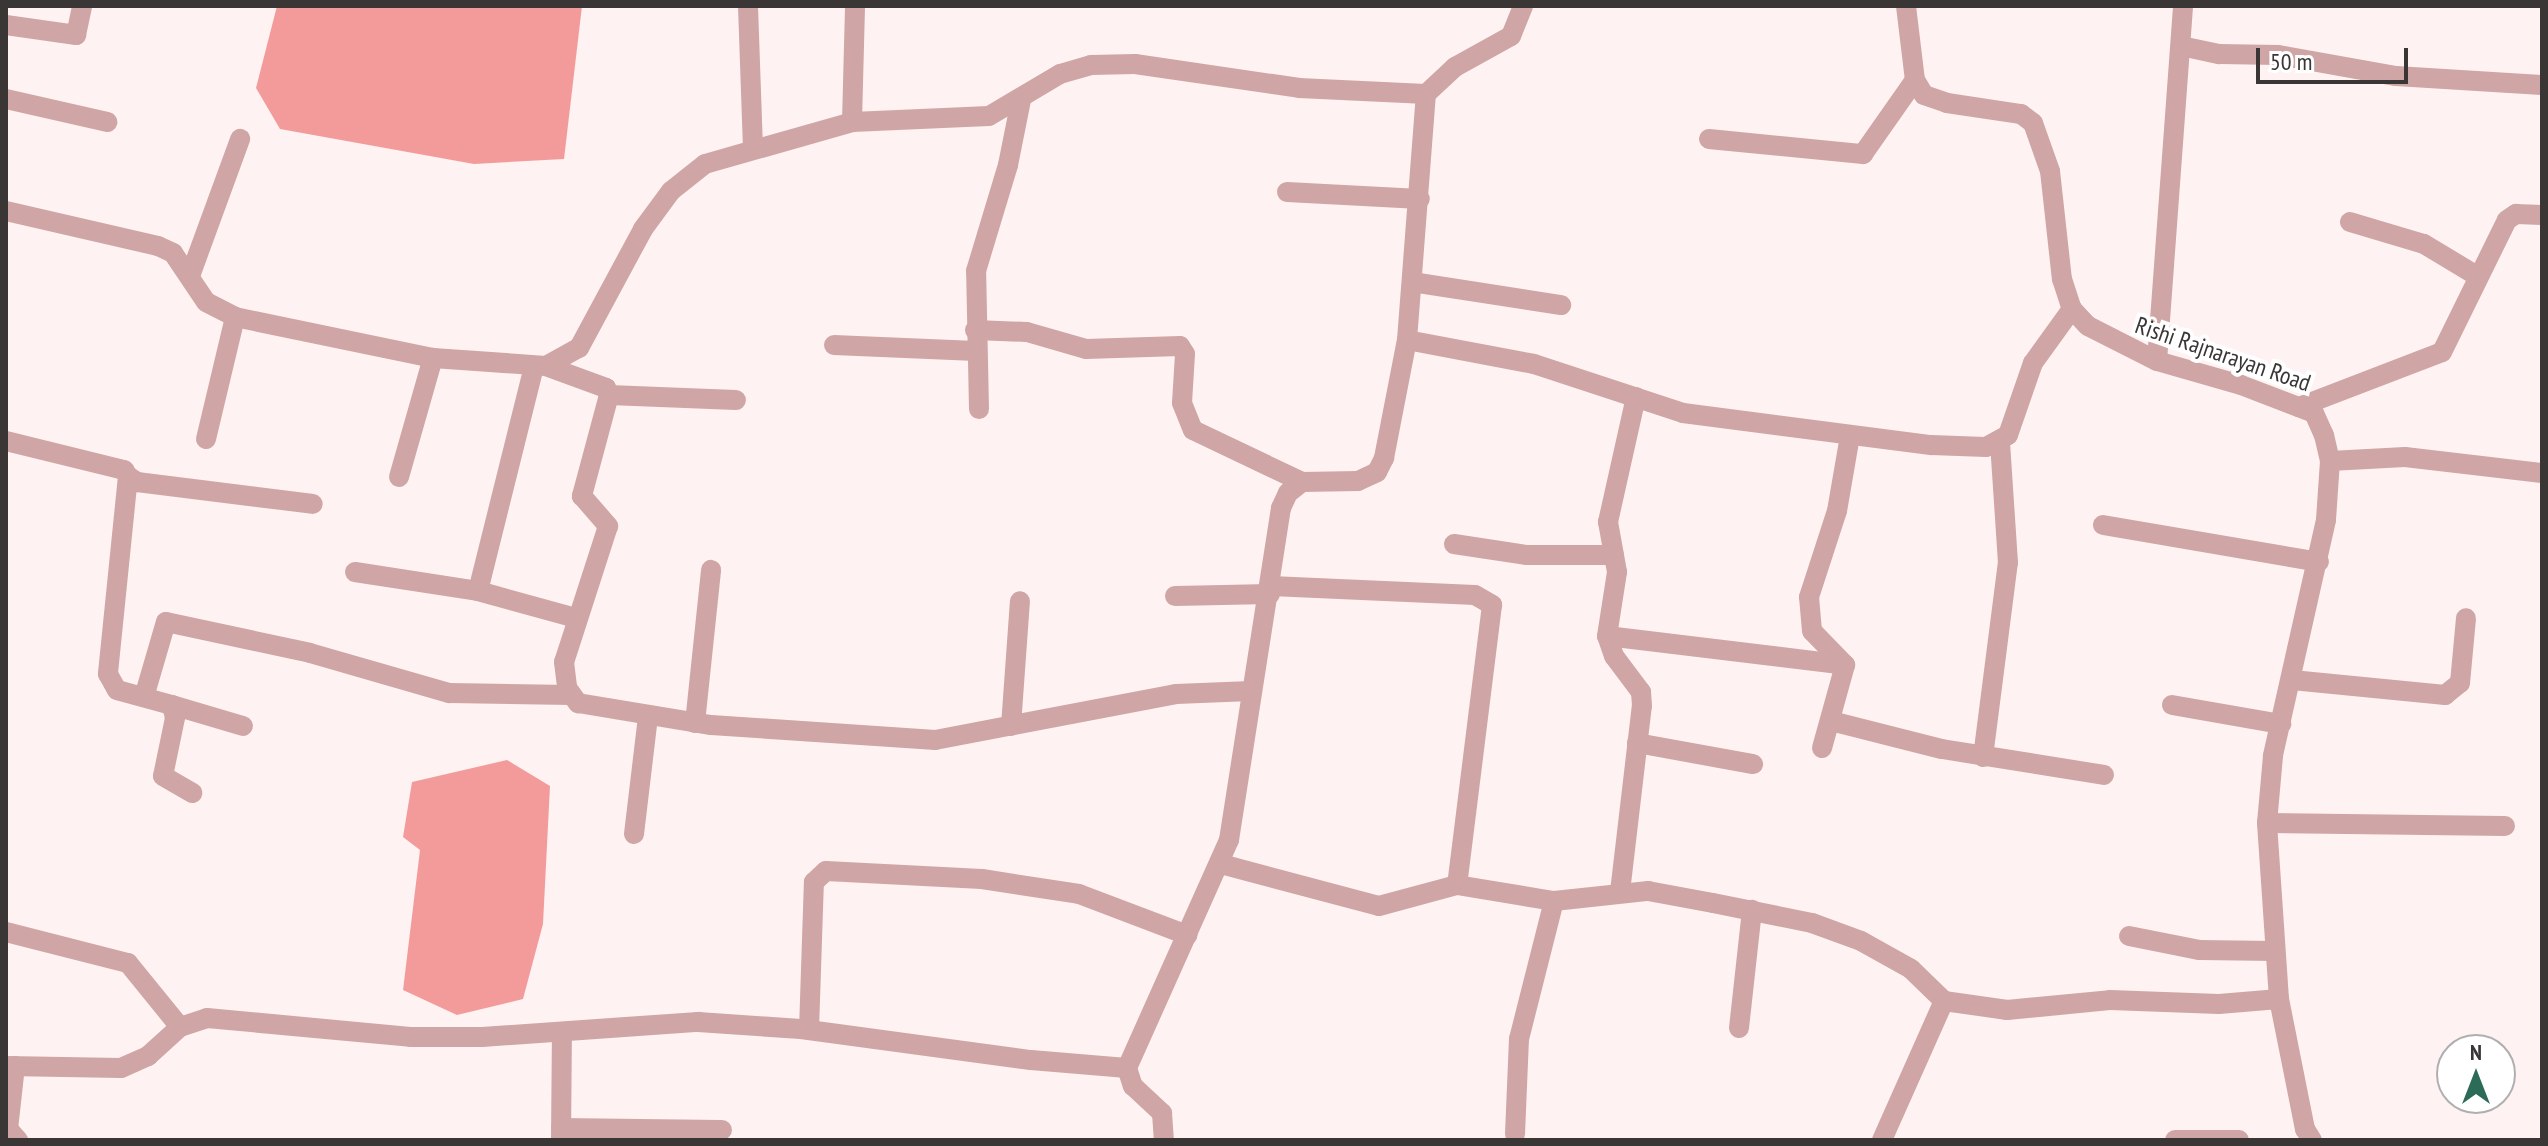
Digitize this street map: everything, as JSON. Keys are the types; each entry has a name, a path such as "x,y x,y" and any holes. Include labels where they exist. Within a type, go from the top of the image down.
{"street":[{"path":"6,25 76,35 82,6"},
{"path":"748,6 753,148"},
{"path":"852,122 855,6"},
{"path":"834,345 976,340 1027,332 1086,349 1180,346 1185,354 1182,403 1193,430 1302,482 1358,481 1382,466 1407,340 1426,94 1455,67 1511,36 1523,6"},
{"path":"1407,340 1534,364 1683,413 1850,436 1964,447 2000,443 2008,435 2033,363 2072,309 2062,279 2050,171 2033,123 2021,114 1924,95 1915,80 1906,6"},
{"path":"2157,361 2183,6"},
{"path":"2181,46 2219,54 2278,55 2396,76 2542,85"},
{"path":"478,591 540,367 579,348 643,229 671,191 705,164 852,122 973,119 1021,100 1074,68 1135,64 1299,88 1426,94"},
{"path":"1709,139 1863,154 1915,80"},
{"path":"6,99 107,122"},
{"path":"979,409 976,271 1008,165 1021,100"},
{"path":"190,276 240,139"},
{"path":"1287,192 1420,199"},
{"path":"6,211 158,246 173,253 206,302 235,317 433,358 540,367 606,388 609,395 582,496 608,526 564,662 571,695 578,703 604,710 695,723 898,740 935,740 1176,694 1251,691"},
{"path":"2299,407 2442,352 2507,220 2516,214 2542,215"},
{"path":"2350,222 2424,244 2477,276"},
{"path":"1412,282 1561,305"},
{"name":"Rishi Rajnarayan Road","path":"2072,309 2115,344 2314,413 2330,461 2319,562 2268,783 2267,823 2279,999 2305,1129 2312,1140"},
{"path":"206,439 235,317"},
{"path":"399,477 433,358"},
{"path":"609,395 736,400"},
{"path":"1620,892 1641,692 1614,656 1607,636 1614,555 1608,522 1610,497 1636,397"},
{"path":"1845,665 1812,631 1809,597 1837,511 1850,436"},
{"path":"6,441 124,470 137,482 313,504"},
{"path":"1983,757 2008,563 2000,443"},
{"path":"2330,461 2405,457 2542,473"},
{"path":"128,476 108,674 117,690 243,726"},
{"path":"1164,1140 1162,1113 1133,1086 1127,1068 1221,864 1271,590 1281,508 1288,493 1302,482"},
{"path":"2103,525 2319,562"},
{"path":"1454,544 1527,555 1614,555"},
{"path":"695,723 711,570"},
{"path":"355,572 478,591 576,618"},
{"path":"1175,596 1271,590 1475,595 1492,605 1457,885"},
{"path":"1011,726 1020,601"},
{"path":"2292,680 2445,695 2460,683 2466,618"},
{"path":"144,697 166,622 310,653 449,693 571,695"},
{"path":"1607,636 1845,665"},
{"path":"1822,748 1845,665"},
{"path":"172,705 175,718 163,776 193,793"},
{"path":"2172,705 2281,724"},
{"path":"634,834 648,716"},
{"path":"1831,721 1983,757 2104,775"},
{"path":"1637,743 1753,764"},
{"path":"2267,823 2505,826"},
{"path":"1221,864 1379,906 1457,885 1554,901 1648,891 1752,910 1812,923 1861,941 1911,969 1944,1001 2007,1010 2110,1000 2219,1004 2279,999"},
{"path":"809,1030 814,882 826,871 982,879 1079,894 1187,935"},
{"path":"1515,1134 1517,1050 1554,901"},
{"path":"1739,1028 1752,910"},
{"path":"6,932 128,963 180,1027"},
{"path":"2129,936 2199,950 2274,951"},
{"path":"1882,1140 1944,1001"},
{"path":"18,1140 11,1135 7,1120 11,1066 121,1068 148,1056 180,1027 207,1018 410,1037 562,1032 698,1022 809,1030 1031,1060 1127,1068"},
{"path":"562,1032 561,1134 722,1130"},
{"path":"2175,1140 2239,1140"}],"shaded area":[{"path":"277,6 582,6 564,159 474,164 280,129 256,88"},
{"path":"507,760 550,786 543,924 523,999 457,1015 403,990 420,850 403,837 412,782"}]}
